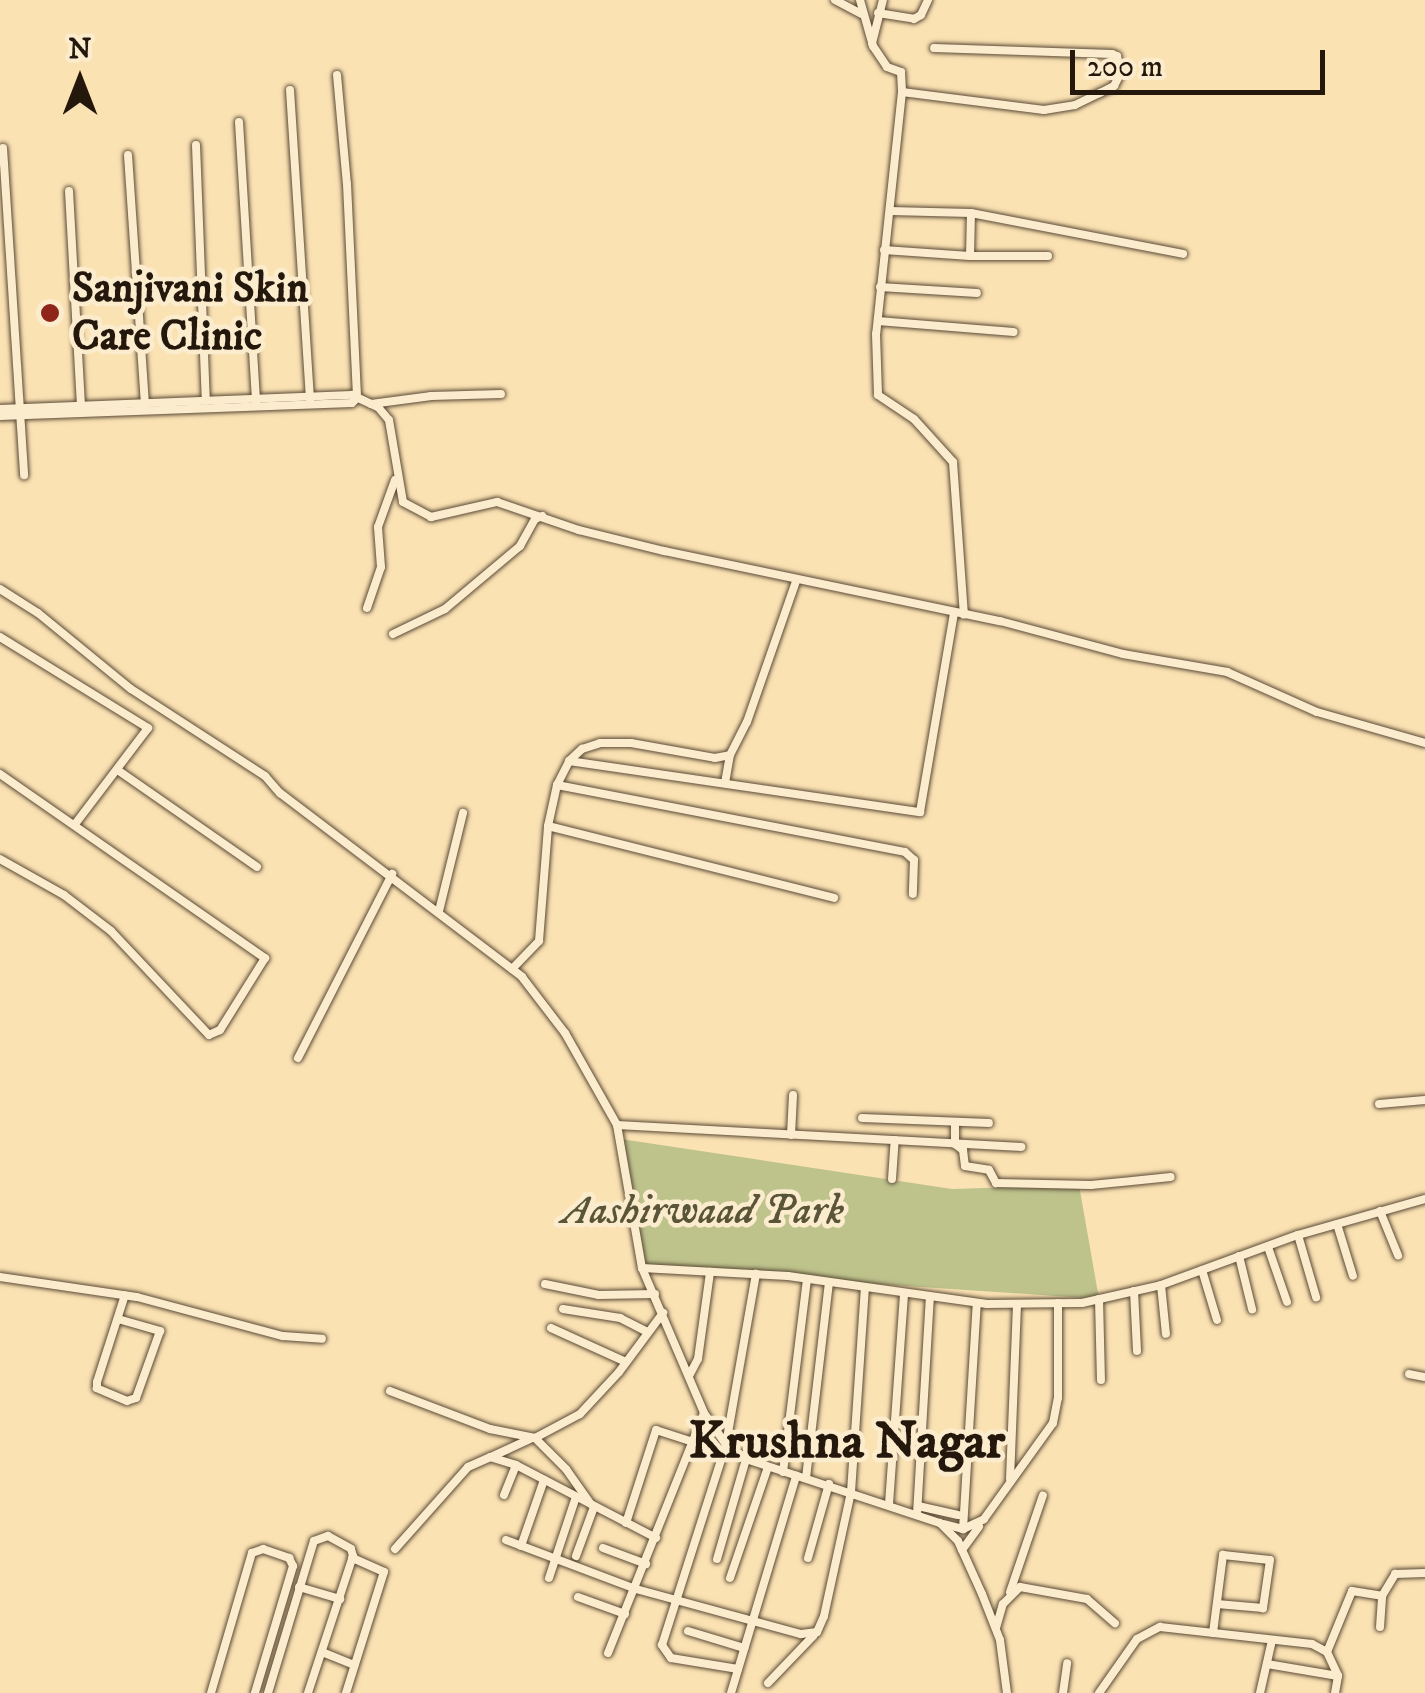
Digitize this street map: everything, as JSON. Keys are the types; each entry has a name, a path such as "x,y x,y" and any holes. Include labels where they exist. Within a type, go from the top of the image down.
{"street":[{"path":"836,0 861,14"},
{"path":"569,761 920,812 959,614 953,462 914,419 878,396 880,287 902,92 900,72 886,67 872,43 860,0"},
{"path":"872,43 883,0"},
{"path":"878,14 914,20 930,0"},
{"path":"902,92 1044,110 1075,105 1100,94 1114,86 1120,74 1117,56 1112,54 934,48"},
{"path":"0,413 310,400 352,403 357,398 347,184 337,75"},
{"path":"290,90 310,400"},
{"path":"239,122 256,402"},
{"path":"196,145 206,404"},
{"path":"4,148 24,475"},
{"path":"128,155 145,407"},
{"path":"69,191 81,409"},
{"path":"890,211 971,213 1184,254"},
{"path":"970,256 971,213"},
{"path":"884,250 1048,256"},
{"path":"880,287 977,293"},
{"path":"0,298 12,298"},
{"path":"878,320 1014,332"},
{"path":"372,404 431,396 502,394"},
{"path":"357,398 372,404 389,420 402,502 430,517 497,502 579,530 796,581 843,586 1123,654 1228,672 1318,712 1425,743"},
{"path":"367,608 381,567 378,527 398,471"},
{"path":"393,634 445,610 520,546 535,519 544,516"},
{"path":"725,784 730,755 747,722 796,581"},
{"path":"0,590 38,613 131,688 265,776 280,793 392,874 512,969 566,1033 618,1125 642,1268 704,1413 726,1444 746,1459 784,1472 889,1504 958,1515"},
{"path":"0,637 148,728 76,824"},
{"path":"512,969 540,941 548,826 557,784 569,761 582,749 600,743 631,742 715,758 730,755"},
{"path":"119,771 257,867"},
{"path":"0,774 265,958 220,1030 209,1035 112,931 64,895 0,859"},
{"path":"557,784 905,852 914,860 914,894"},
{"path":"438,911 463,813"},
{"path":"548,826 834,898"},
{"path":"298,1058 392,874"},
{"path":"790,1134 793,1095"},
{"path":"1379,1104 1425,1100"},
{"path":"862,1118 989,1123"},
{"path":"955,1124 955,1144"},
{"path":"618,1125 1021,1147"},
{"path":"892,1179 895,1140"},
{"path":"955,1144 963,1150 966,1166 989,1170 996,1183 1091,1185 1171,1178"},
{"path":"642,1268 807,1279 977,1303 1058,1303 1099,1299 1161,1285 1298,1235 1425,1199"},
{"path":"1380,1211 1398,1256"},
{"path":"1338,1224 1353,1276"},
{"path":"1298,1235 1316,1297"},
{"path":"1268,1246 1287,1302"},
{"path":"1239,1256 1252,1308"},
{"path":"1202,1270 1217,1320"},
{"path":"690,1374 698,1359 710,1272"},
{"path":"738,1669 666,1655 662,1645 726,1444 756,1274"},
{"path":"0,1277 125,1295 283,1336 322,1338"},
{"path":"784,1472 807,1279"},
{"path":"731,1693 801,1477 829,1283"},
{"path":"545,1284 599,1295 655,1294"},
{"path":"1161,1285 1166,1334"},
{"path":"768,1683 817,1632 824,1616 851,1492 865,1289"},
{"path":"1134,1291 1137,1351"},
{"path":"889,1504 904,1294"},
{"path":"118,1319 160,1331 132,1400 97,1388 125,1295"},
{"path":"918,1510 930,1298"},
{"path":"1099,1299 1100,1380"},
{"path":"963,1529 977,1303"},
{"path":"962,1550 1052,1423 1058,1398 1058,1303"},
{"path":"1010,1481 1017,1304"},
{"path":"563,1309 620,1318 648,1332"},
{"path":"395,1549 468,1467 580,1414 663,1312"},
{"path":"551,1328 626,1362"},
{"path":"1409,1374 1425,1376"},
{"path":"390,1391 490,1429 533,1438 566,1469 592,1506"},
{"path":"608,1653 704,1413"},
{"path":"626,1523 656,1430 693,1442"},
{"path":"490,1457 516,1464 656,1538"},
{"path":"717,1559 746,1459"},
{"path":"504,1494 516,1464"},
{"path":"730,1578 768,1467"},
{"path":"521,1546 544,1480"},
{"path":"808,1558 829,1484"},
{"path":"996,1628 1043,1495"},
{"path":"549,1578 576,1497"},
{"path":"576,1556 592,1506"},
{"path":"918,1510 940,1524 962,1550 996,1628 1007,1693"},
{"path":"940,1524 963,1529 984,1519"},
{"path":"268,1693 299,1588 320,1536 351,1549 352,1558 308,1693"},
{"path":"506,1540 636,1589 800,1634 817,1632"},
{"path":"603,1548 646,1564"},
{"path":"210,1693 252,1553 262,1550 288,1558 293,1566 255,1693"},
{"path":"1213,1633 1223,1555 1270,1560 1262,1608 1217,1604"},
{"path":"346,1693 384,1572 352,1558"},
{"path":"1380,1627 1379,1596 1400,1571 1425,1573"},
{"path":"299,1588 340,1599"},
{"path":"1010,1592 1030,1588 1087,1599 1116,1623"},
{"path":"1327,1652 1352,1591 1379,1596"},
{"path":"578,1597 626,1614"},
{"path":"1100,1693 1136,1639 1160,1627 1312,1644 1327,1652 1338,1676 1335,1693"},
{"path":"688,1631 744,1648"},
{"path":"1260,1693 1272,1640"},
{"path":"322,1652 354,1665"},
{"path":"1063,1693 1066,1663"},
{"path":"1267,1664 1338,1676"}],"green space":[{"name":"Aashirwaad Park","path":"621,1139 952,1189 1079,1185 1099,1299 642,1268"}],"place":[{"name":"Sanjivani Skin Care Clinic","path":"50,313"}],"district":[{"name":"Krushna Nagar","path":"847,1443"}]}
